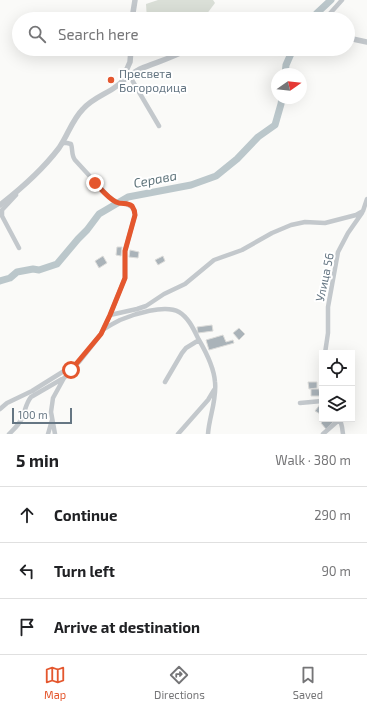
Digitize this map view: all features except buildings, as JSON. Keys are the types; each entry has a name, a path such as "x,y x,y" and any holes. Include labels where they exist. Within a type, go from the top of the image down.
{"street":[{"path":"133,12 135,0"},
{"path":"331,12 342,0"},
{"path":"355,39 367,42"},
{"path":"121,82 128,66 130,56"},
{"path":"0,205 49,160 62,143 76,116 83,109 98,97 111,90 129,75 175,56"},
{"path":"129,75 159,126"},
{"path":"55,434 51,412 53,398 64,378 79,362 104,329 125,278 125,251 135,212 129,204 116,202 108,196 75,160 72,155 71,144 67,142 62,143"},
{"path":"19,248 2,216 2,210 20,188"},
{"name":"Улица 56","path":"325,350 328,333 328,307 338,252 348,233 365,210 367,199"},
{"path":"110,315 137,309 148,304 161,295 185,284 214,260 242,250 272,233 299,223 325,223 352,217 365,210"},
{"path":"104,329 124,318 163,309 176,311 182,314 190,323 199,340 208,358 214,378 215,389 213,407 208,426 208,434"},
{"path":"165,382 186,348 199,340"},
{"path":"0,409 7,403 32,391 79,362"},
{"path":"9,434 21,420 31,397 64,378"},
{"path":"178,434 208,400 215,389"},
{"path":"300,403 319,401"},
{"path":"323,434 340,419 343,434"},
{"path":"48,434 52,420"}],"shaded area":[{"path":"158,0 213,0 215,3 208,12 147,12 146,4"}],"waterway":[{"name":"Серава","path":"318,12 331,0"},
{"name":"Серава","path":"286,68 290,56"},
{"name":"Серава","path":"0,281 10,278 17,272 33,269 39,270 57,264 99,214 128,197 191,185 216,176 237,159 258,137 275,125 281,104"}],"place":[{"name":"Пресвета Богородица","path":"111,80"}],"route":[{"path":"71,370 101,334 123,284 125,278 125,251 135,215 134,210 129,204 112,200 95,183"}]}
